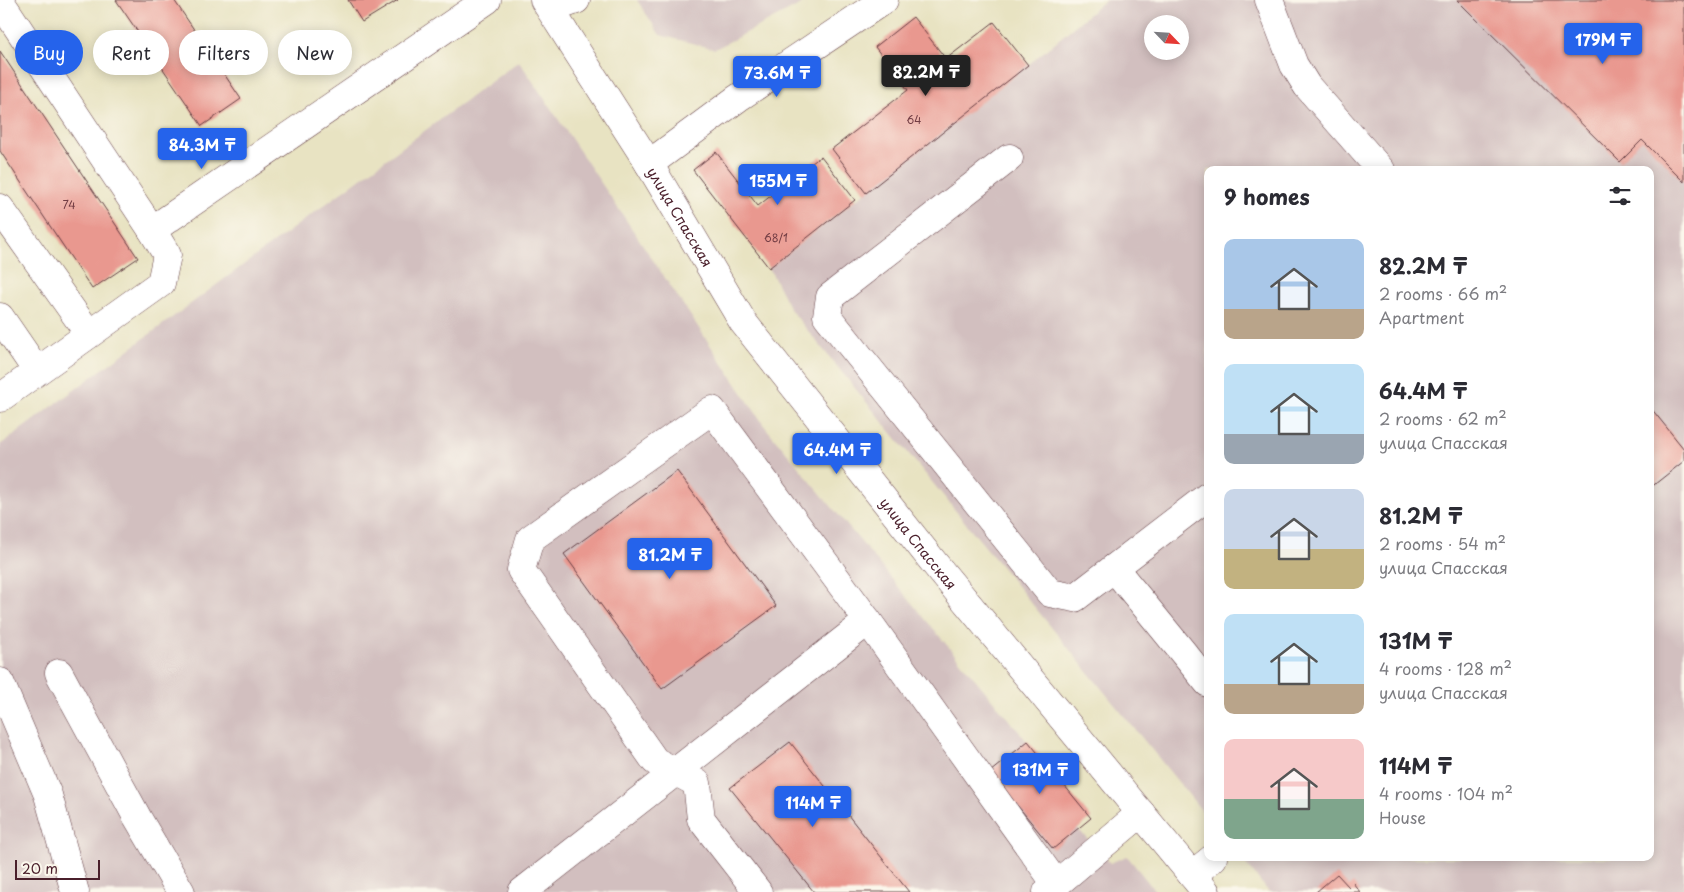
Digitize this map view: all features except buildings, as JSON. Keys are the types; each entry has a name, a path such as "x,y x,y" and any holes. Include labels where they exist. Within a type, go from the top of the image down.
{"street":[{"path":"152,230 487,0"},
{"path":"547,4 576,0"},
{"path":"649,164 738,98 884,0"},
{"path":"1269,0 1294,65 1307,86 1378,166"},
{"path":"0,1 167,254 161,283 0,398"},
{"name":"улица Спасская","path":"547,4 649,164 743,322 935,564 1199,884"},
{"path":"1009,158 830,297 827,316 1050,593 1075,598 1204,499"},
{"path":"0,208 89,334"},
{"path":"0,317 37,371"},
{"path":"758,892 701,819 696,782 655,762 522,570 530,539 712,410 868,621 1052,888 1141,813"},
{"path":"1114,568 1204,678"},
{"path":"522,892 868,621"},
{"path":"59,674 137,817 181,892"},
{"path":"0,682 48,795 74,892"},
{"path":"1199,884 1211,861"}],"shaded area":[{"path":"637,0 809,0 715,49 660,35"},
{"path":"1106,0 1684,0 1684,892 1269,892 1243,861 1654,861 1654,166 1204,166 1204,813 790,309 769,268 1028,65"},
{"path":"519,61 766,428 1091,818 1078,829 1110,863 1127,856 1156,892 0,892 0,445"}]}
